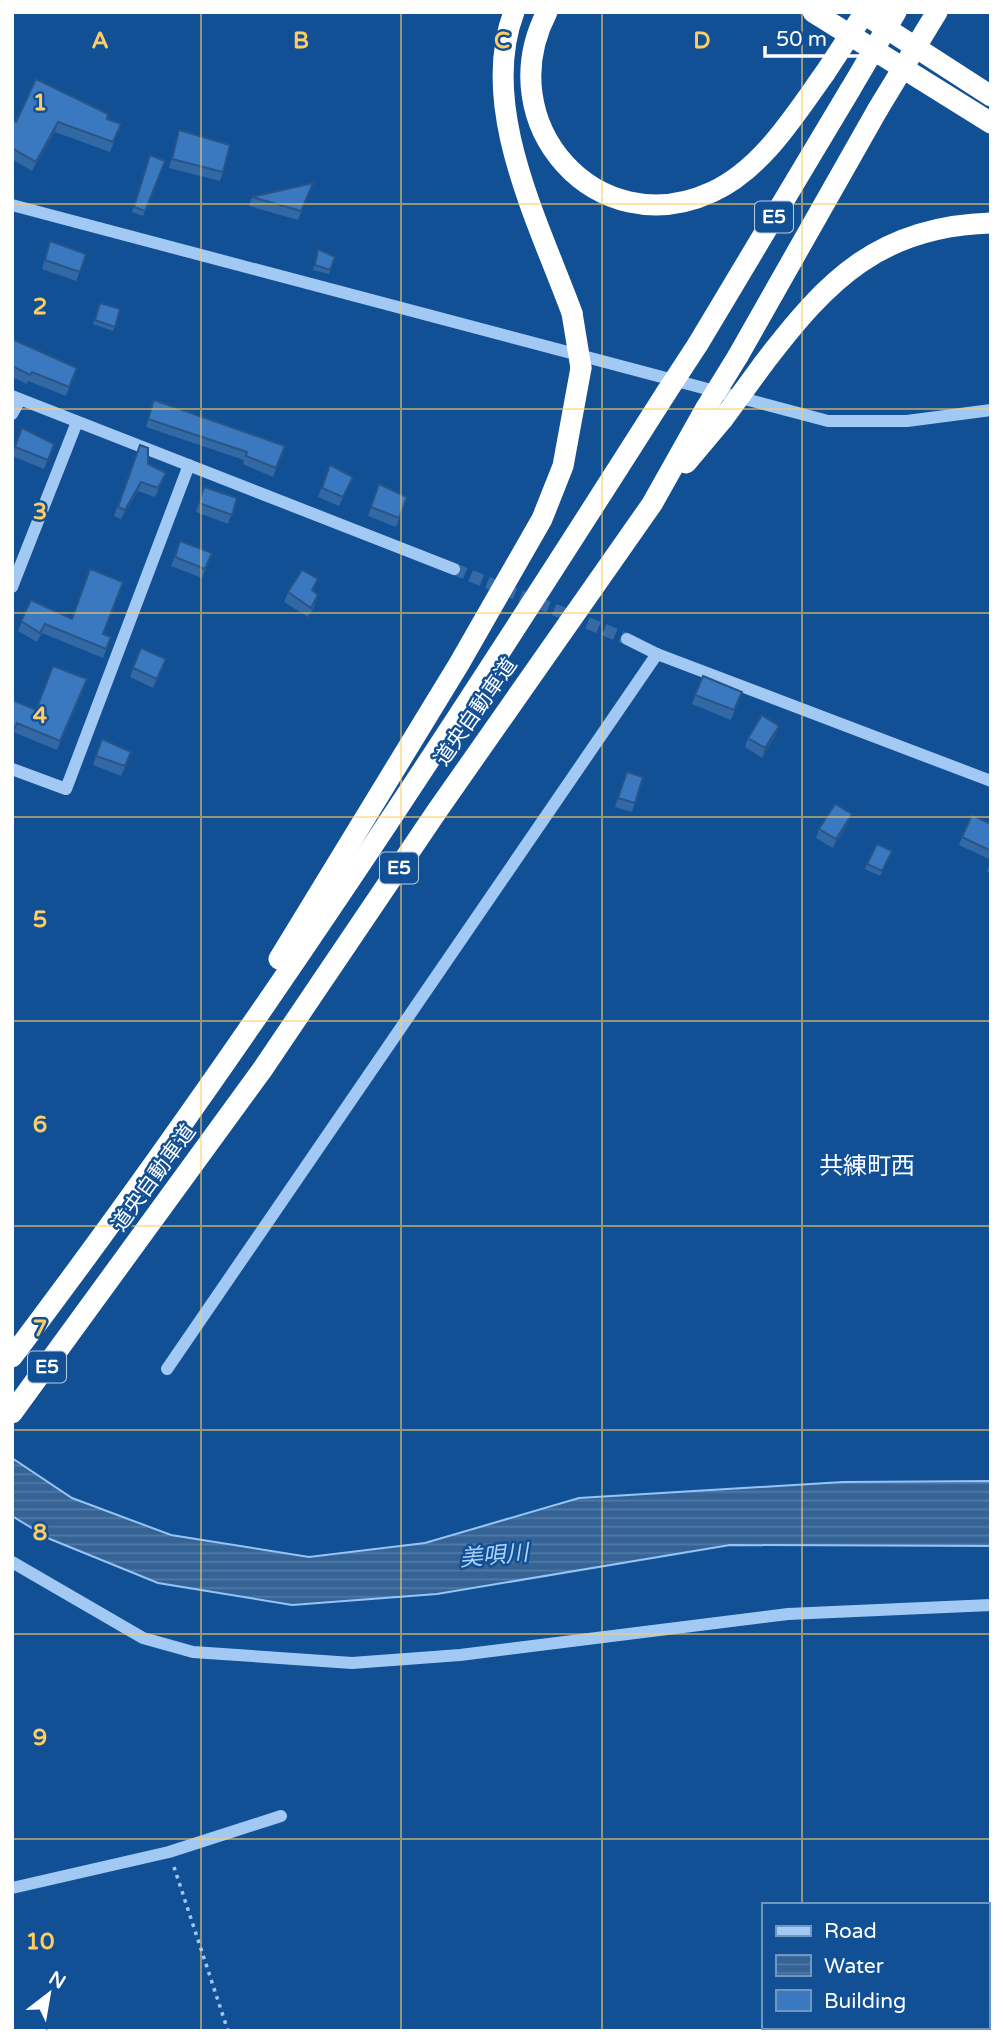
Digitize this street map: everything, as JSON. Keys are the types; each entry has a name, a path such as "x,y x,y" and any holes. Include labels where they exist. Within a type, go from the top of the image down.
{"highway":[{"path":"182,1124 288,943 459,664 542,519 563,466 581,368 572,313 528,194 503,104 506,34 514,12"},
{"path":"547,12 537,32 529,71 530,94 536,120 562,161 580,178 619,198 640,204 666,205 688,201 713,191 742,173 783,132 825,73 863,12 991,96"},
{"path":"813,12 991,123"},
{"name":"道央自動車道","path":"12,1357 182,1124 461,715 698,344 896,12"},
{"name":"道央自動車道","path":"12,1413 82,1321 262,1070 437,811 714,414 738,356 878,109 937,12"},
{"path":"714,414 764,363 802,313 842,275 884,247 925,231 991,223"}],"street":[{"path":"12,205 828,421 907,421 991,410"},
{"path":"12,414 16,398 454,569"},
{"path":"12,587 77,422"},
{"path":"12,769 66,789 189,465"},
{"path":"627,639 657,654 991,781"},
{"path":"167,1369 657,654"},
{"path":"12,1562 143,1639 193,1652 352,1662 460,1656 788,1614 991,1605"},
{"path":"12,1888 169,1852 281,1816"}],"path":[{"path":"169,1852 228,2031"}],"green space":[{"path":"989,1992 991,2031 851,2031 989,2029"}],"water":[{"name":"美唄川","path":"12,1458 72,1498 171,1535 309,1557 425,1543 579,1498 843,1482 991,1481 991,1546 730,1545 437,1594 292,1605 158,1583 50,1539 12,1516"}],"building":[{"path":"36,79 108,114 107,119 121,124 113,142 58,122 36,162 12,148 12,123 14,120 16,122"},
{"path":"179,130 230,145 223,172 172,159"},
{"path":"150,155 165,161 145,211 134,207"},
{"path":"313,183 301,211 252,197"},
{"path":"50,241 86,254 80,272 45,260"},
{"path":"318,249 335,257 330,270 315,265"},
{"path":"100,303 120,309 115,327 95,320"},
{"path":"12,339 77,368 69,387 32,372 30,375 12,366"},
{"path":"154,400 285,446 276,468 246,456 247,452 148,419"},
{"path":"22,428 54,444 48,460 15,447"},
{"path":"140,445 148,448 148,464 166,473 158,488 141,482 125,510 118,507"},
{"path":"330,465 353,477 343,497 322,488"},
{"path":"379,484 407,497 399,518 371,507"},
{"path":"204,487 237,498 232,515 199,503"},
{"path":"180,541 212,553 205,569 175,557"},
{"path":"90,569 123,582 103,634 111,637 106,649 45,624 40,633 21,621 31,600 72,619"},
{"path":"302,570 318,579 312,590 318,595 311,608 288,592"},
{"path":"141,648 166,659 157,679 133,668"},
{"path":"53,666 87,679 60,741 17,723 12,733 12,700 36,710"},
{"path":"703,676 742,692 734,710 695,695"},
{"path":"762,715 779,726 765,748 748,738"},
{"path":"102,739 131,752 125,766 96,756"},
{"path":"627,772 643,777 635,803 618,798"},
{"path":"835,804 852,814 836,839 819,829"},
{"path":"972,815 991,824 991,851 962,837"},
{"path":"877,844 892,851 882,871 867,864"}],"tunnel":[{"path":"454,569 627,639"}],"district":[{"name":"共練町西","path":"867,1166"}]}
